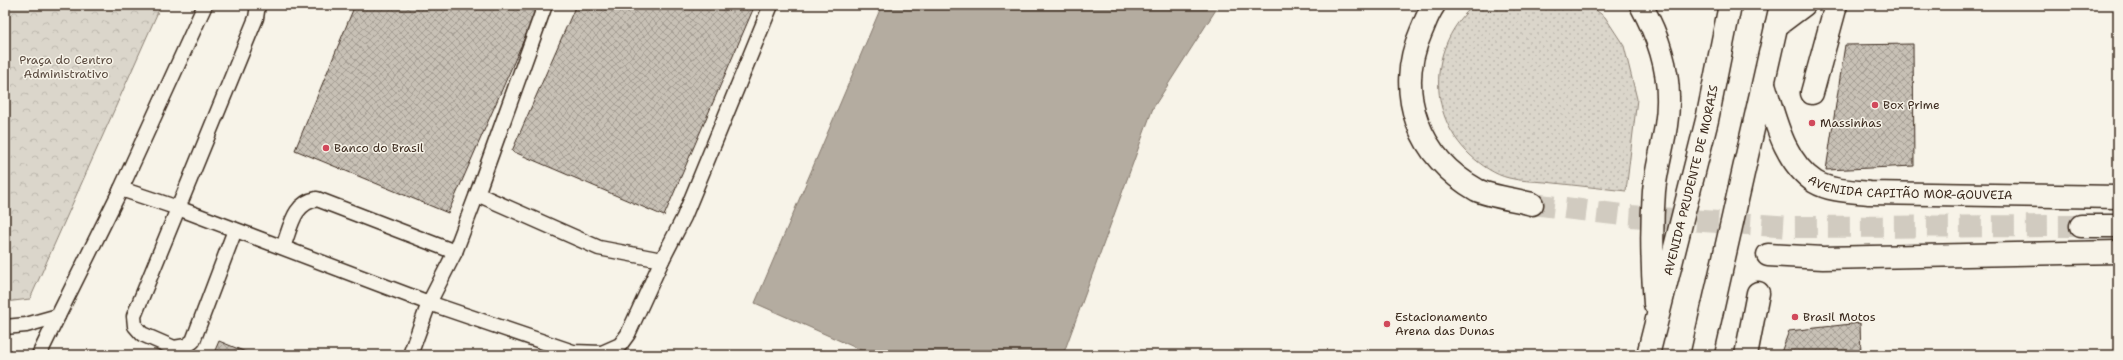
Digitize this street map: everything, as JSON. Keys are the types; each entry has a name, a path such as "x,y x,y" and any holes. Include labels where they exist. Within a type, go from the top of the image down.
{"main road":[{"path":"1434,5 1413,49 1409,95 1419,129 1443,165 1478,190 1532,204"},
{"path":"1641,5 1653,26 1664,61 1668,98 1654,189 1651,234 1656,323"},
{"name":"AVENIDA PRUDENTE DE MORAIS","path":"1648,355 1707,120 1730,5"},
{"path":"1702,355 1764,84 1780,5"},
{"path":"1776,26 1804,5"},
{"path":"1812,93 1836,5"},
{"name":"AVENIDA CAPITÃO MOR-GOUVEIA","path":"1764,84 1783,142 1796,166 1816,182 1842,190 1869,193 2118,197"},
{"path":"2081,226 2118,226"},
{"path":"1768,256 1823,258 2118,252"},
{"path":"1746,355 1758,293"}],"lane":[{"path":"39,355 121,189 205,5"},
{"path":"235,230 193,341 186,346 174,348 142,334 135,326 134,316 256,18 258,5"},
{"path":"410,355 429,303 454,252 477,194 545,5"},
{"path":"121,189 178,208 429,303 573,352 602,353 620,345 628,334 662,260 684,217 771,5"},
{"path":"477,194 599,248 662,260"},
{"path":"283,247 298,208 308,200 317,199 454,252"},
{"path":"5,327 26,325 58,316"}],"green space":[{"name":"Praça do Centro Administrativo","path":"5,5 161,5 30,299 5,302"},
{"path":"1474,5 1589,5 1605,17 1624,46 1637,99 1626,191 1504,177 1488,169 1470,155 1456,138 1446,119 1440,100 1439,79 1441,59 1448,39 1459,21"}],"shaded area":[{"path":"882,5 1219,5 1153,108 1063,355 872,355 755,303"}],"building":[{"path":"355,5 539,5 448,213 295,150"},
{"path":"576,5 755,5 664,216 512,151"},
{"name":"Box Prime","path":"1913,44 1914,166 1826,170 1845,45"},
{"path":"1860,323 1861,355 1780,355 1789,331"},
{"path":"219,341 253,355 213,355"}],"tunnel":[{"path":"1532,204 1630,216 1790,227 2081,226"}],"place":[{"name":"Box Prime","path":"1875,105"},
{"name":"Massinhas","path":"1812,123"},
{"name":"Banco do Brasil","path":"326,148"},
{"name":"Brasil Motos","path":"1795,317"},
{"name":"Estacionamento Arena das Dunas","path":"1387,324"}]}
